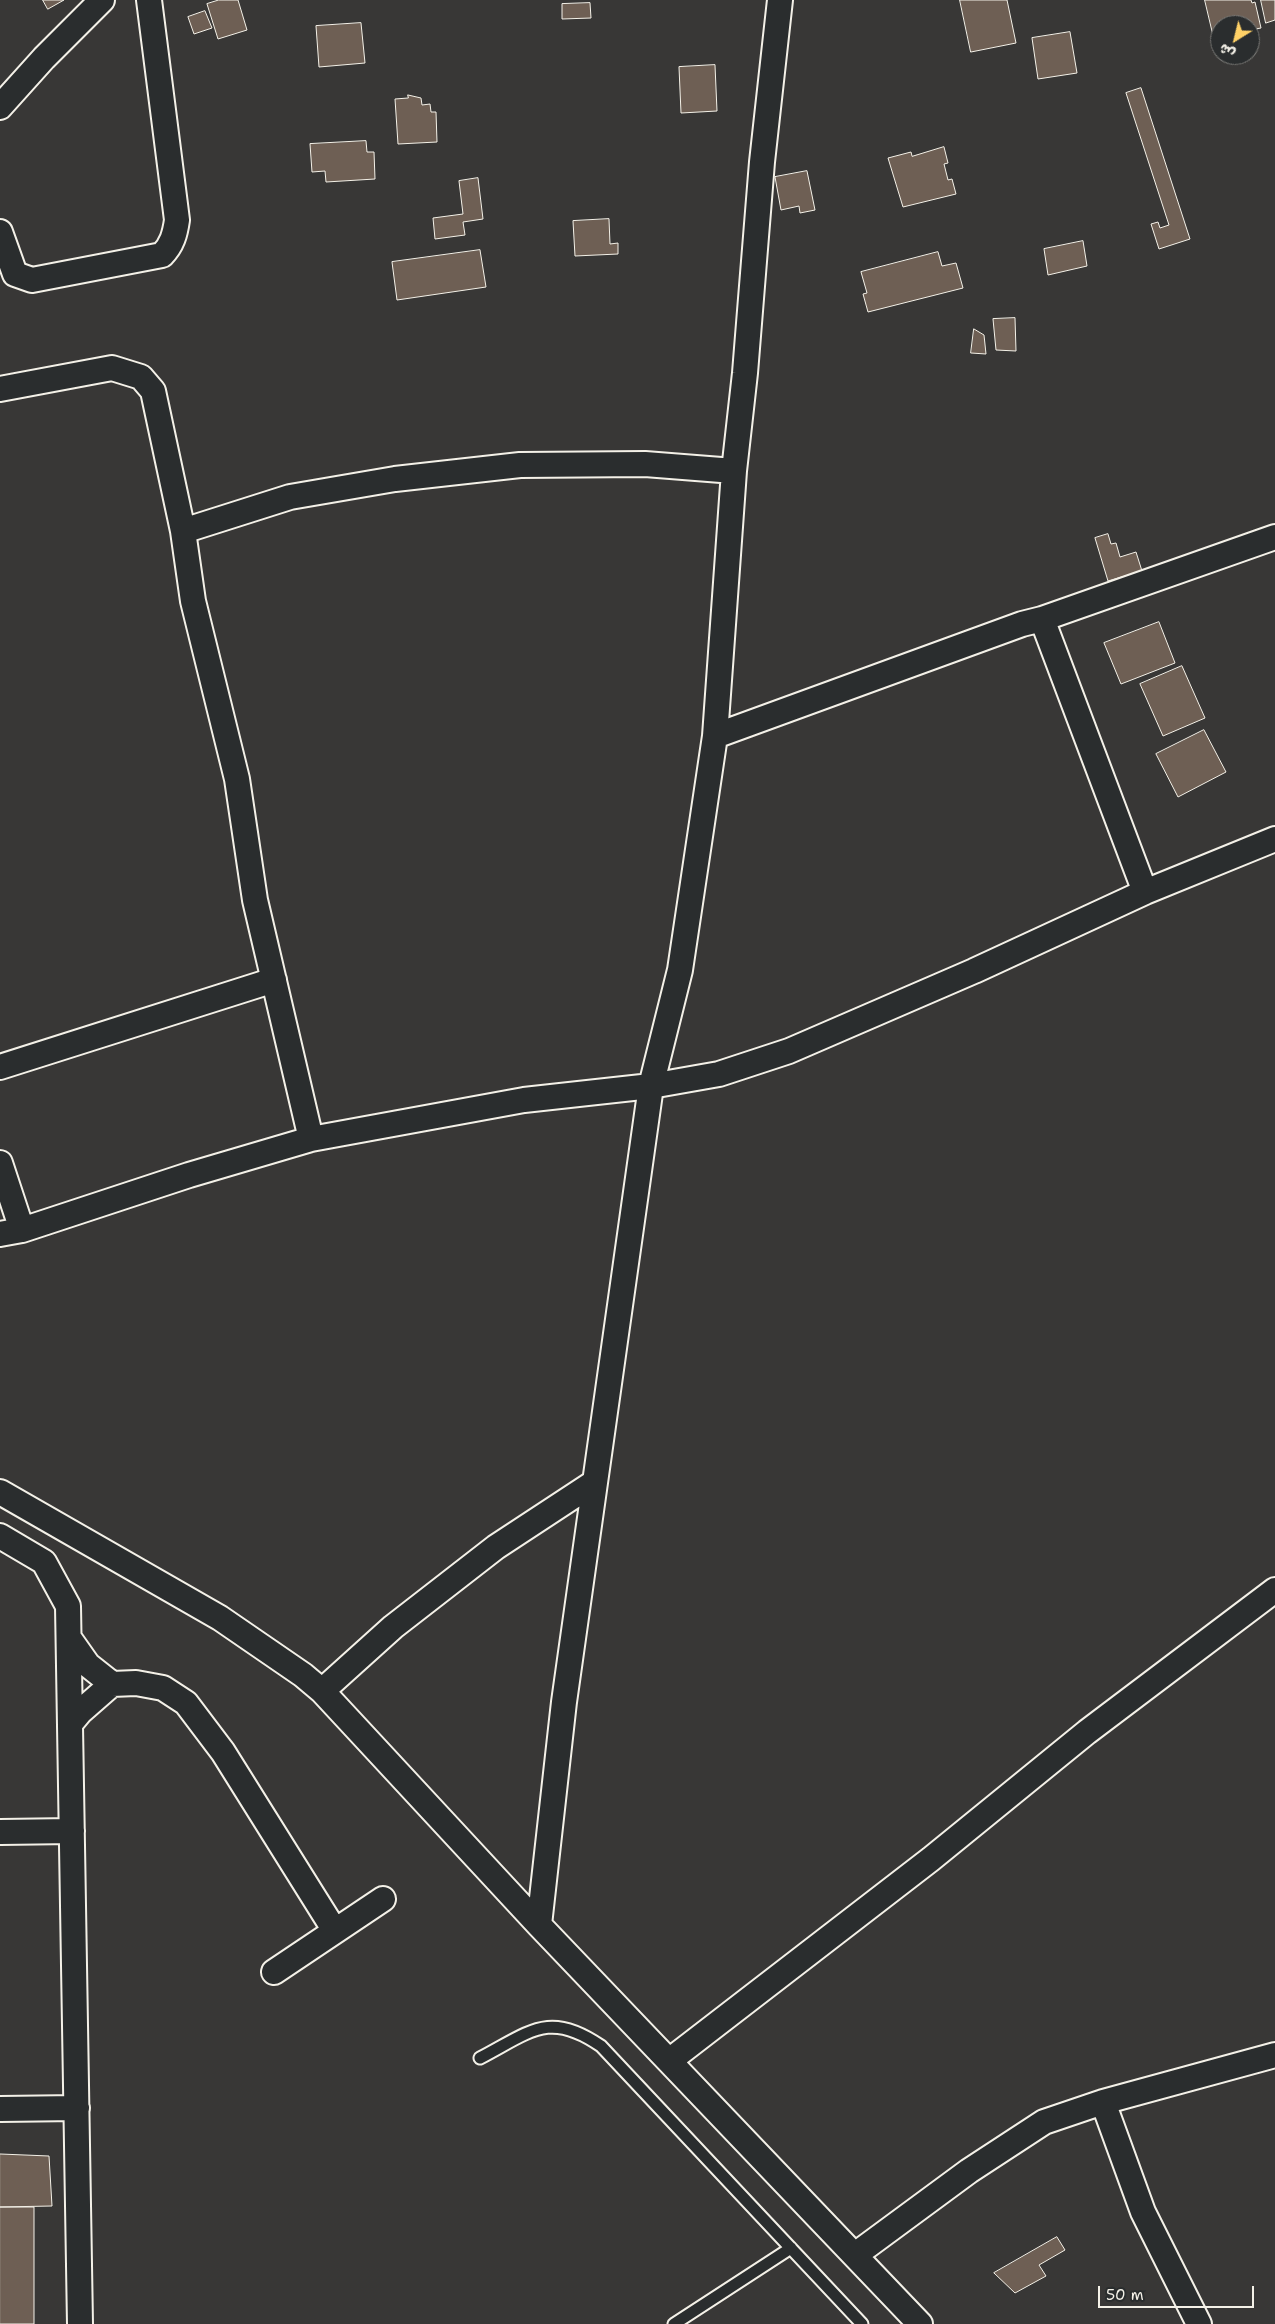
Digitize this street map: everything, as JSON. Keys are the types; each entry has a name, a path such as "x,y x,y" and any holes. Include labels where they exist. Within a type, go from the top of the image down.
{"street":[{"path":"0,108 44,58 102,0"},
{"path":"0,232 15,274 32,280 162,255 168,249 174,237 178,220 149,0"},
{"path":"539,1925 564,1702 651,1086 680,970 715,736 734,470 745,373 762,162 780,0"},
{"path":"0,389 112,368 141,377 153,391 183,531 193,601 237,779 255,900 310,1139"},
{"path":"183,531 290,497 395,479 520,465 645,464 734,470"},
{"path":"715,736 1022,624 1042,619 1275,537"},
{"path":"1042,619 1145,892"},
{"path":"0,1163 11,1232 189,1175 310,1139 524,1100 651,1086 719,1074 789,1051 974,971 1145,892 1275,839"},
{"path":"0,1067 274,980"},
{"path":"322,1691 393,1627 488,1554 595,1482"},
{"path":"0,1492 220,1618 303,1675 322,1691 539,1925 920,2324"},
{"path":"0,1536 44,1562 68,1606 80,2324"},
{"path":"669,2061 931,1859 1087,1732 1275,1590"},
{"path":"69,1638 88,1665 112,1684"},
{"path":"70,1724 80,1712 112,1684 136,1683 163,1688 186,1703 223,1752 335,1931"},
{"path":"0,1832 72,1831"},
{"path":"274,1972 383,1899"},
{"path":"855,2255 969,2171 1044,2122 1103,2102 1275,2056"},
{"path":"1103,2102 1144,2212 1199,2324"},
{"path":"0,2109 77,2108"}],"lane":[{"path":"480,2058 539,2027 564,2027 582,2033 601,2046 862,2324"},
{"path":"674,2324 791,2248"}],"building":[{"path":"43,0 64,0 48,9"},
{"path":"219,0 238,0 247,30 218,39 207,4"},
{"path":"960,0 1007,0 1016,43 971,52"},
{"path":"1205,0 1251,0 1252,3 1255,2 1258,15 1210,15 1210,21"},
{"path":"1261,0 1275,0 1275,20 1266,23"},
{"path":"590,3 591,18 562,19 562,4"},
{"path":"205,11 212,28 194,34 188,17"},
{"path":"361,23 365,63 319,67 316,26"},
{"path":"1070,32 1077,73 1038,79 1032,38"},
{"path":"715,65 717,111 681,113 679,67"},
{"path":"1141,88 1190,239 1159,249 1151,224 1158,222 1160,228 1169,225 1126,93"},
{"path":"408,95 421,98 422,105 430,104 431,112 436,112 437,142 398,144 395,99 408,98"},
{"path":"366,141 367,152 374,152 375,179 326,182 325,171 312,172 310,144"},
{"path":"944,147 948,163 944,164 948,180 952,179 956,194 903,207 888,158 911,152 912,156"},
{"path":"807,171 815,210 800,213 799,206 781,210 775,177"},
{"path":"478,178 483,219 463,222 465,235 435,239 433,218 463,214 459,181"},
{"path":"609,219 610,244 618,243 618,254 575,256 573,221"},
{"path":"1083,241 1087,266 1048,275 1044,249"},
{"path":"480,250 486,287 397,300 392,262"},
{"path":"938,252 942,266 956,263 963,288 868,312 863,294 867,293 861,272"},
{"path":"1015,318 1016,351 996,350 993,319"},
{"path":"974,329 984,335 986,354 971,353"},
{"path":"1108,534 1111,544 1116,543 1120,557 1136,552 1142,571 1108,581 1095,538"},
{"path":"1159,622 1175,663 1121,684 1104,643"},
{"path":"1182,666 1205,718 1163,736 1140,684"},
{"path":"1204,730 1226,772 1178,797 1156,754"},
{"path":"0,2154 49,2156 52,2206 0,2207"},
{"path":"0,2207 34,2207 34,2324 0,2324"},
{"path":"1057,2237 1065,2250 1039,2265 1046,2276 1015,2293 994,2273"}]}
